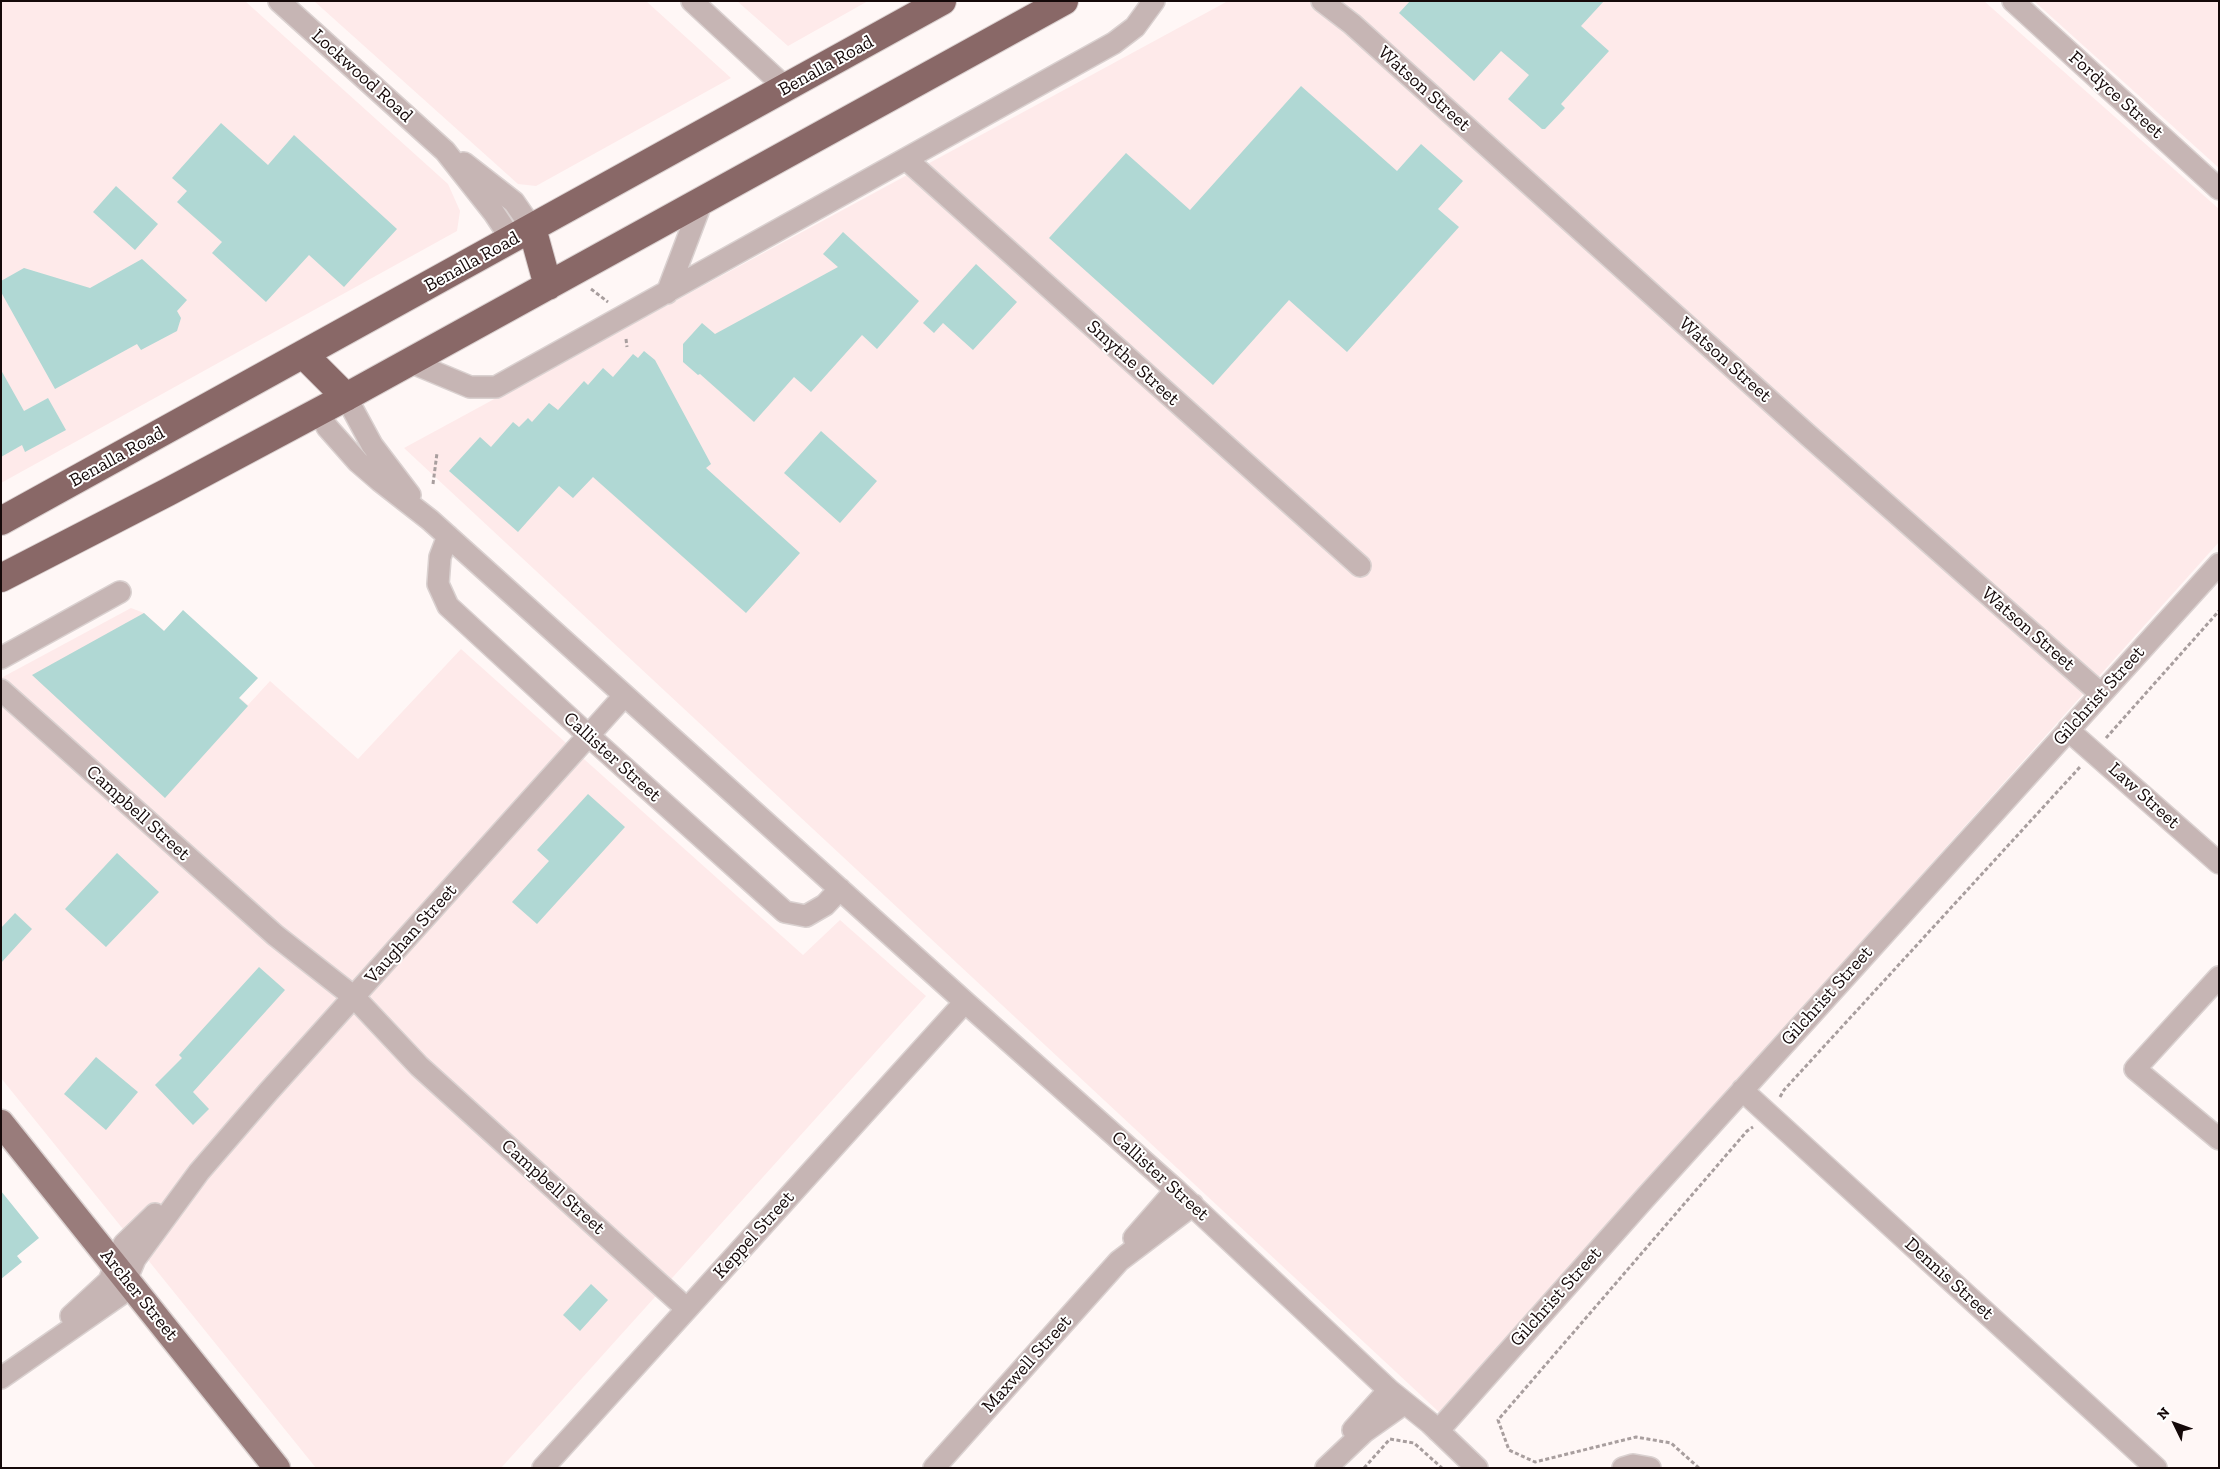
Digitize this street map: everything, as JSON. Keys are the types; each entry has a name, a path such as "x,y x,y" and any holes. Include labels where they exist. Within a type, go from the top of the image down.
{"highway":[{"name":"Benalla Road","path":"1,521 942,1"},
{"path":"1,578 346,397 1064,1"},
{"path":"522,234 548,286"},
{"path":"304,354 346,397"},
{"path":"304,354 319,411"}],"main road":[{"name":"Archer Street","path":"1,1123 277,1468"}],"street":[{"name":"Lockwood Road","path":"279,1 445,151 489,207 522,234"},
{"path":"692,1 786,88"},
{"path":"410,362 470,386 496,387 1114,43 1135,27 1154,1"},
{"name":"Watson Street","path":"1322,1 1352,24 1809,436 2101,694"},
{"name":"Watson Street","path":"1331,1 1352,24"},
{"name":"Fordyce Street","path":"2013,1 2219,189"},
{"name":"Smythe Street","path":"906,159 1360,566"},
{"path":"667,293 702,201"},
{"name":"Callister Street","path":"346,397 372,446 430,520"},
{"name":"Callister Street","path":"319,411 327,426 358,462 448,536 1176,1190 1477,1468"},
{"name":"Callister Street","path":"448,536 440,556 438,584 448,606 588,736 785,912 806,916 825,905 840,890"},
{"name":"Gilchrist Street","path":"1438,1430 1742,1090 2219,564"},
{"path":"1,658 120,592"},
{"name":"Campbell Street","path":"1,690 275,935 686,1309"},
{"name":"Vaughan Street","path":"9,1372 120,1295 121,1272 135,1259 199,1172 269,1090 624,696"},
{"name":"Law Street","path":"2068,730 2219,863"},
{"path":"2219,977 2135,1069 2219,1139"},
{"name":"Keppel Street","path":"543,1468 965,1002"},
{"name":"Dennis Street","path":"1742,1090 2156,1468"},
{"name":"Maxwell Street","path":"934,1468 1119,1261 1132,1240 1176,1190"},
{"name":"Maxwell Street","path":"1119,1261 1193,1206"},
{"path":"1325,1468 1338,1446 1398,1396"},
{"path":"1623,1468 1633,1465 1650,1468"}],"path":[{"path":"433,484 437,453"},
{"path":"1700,1468 1671,1443 1636,1436 1535,1462 1509,1450 1498,1420 1747,1131 1770,1116 1784,1090 2094,752 2219,611"},
{"path":"1364,1468 1390,1440 1414,1444 1442,1468"}],"shaded area":[{"path":"1,1 245,1 448,184 460,211 457,231 1,483"},
{"path":"314,1 646,1 731,78 536,186 518,184"},
{"path":"737,1 868,1 788,46"},
{"path":"1228,1 1984,1 2219,209 2219,542 1440,1413 404,448"},
{"path":"2034,1 2219,1 2219,168"},
{"path":"131,608 144,613 248,705 270,681 358,759 461,649 803,955 840,920 926,996 501,1468 316,1468 1,1078 1,678"}],"building":[{"path":"1410,1 1604,1 1581,26 1609,51 1561,104 1565,108 1545,129 1542,129 1508,99 1529,75 1501,51 1474,81 1399,13"},
{"path":"1301,86 1397,171 1421,144 1463,181 1438,209 1459,227 1347,352 1289,300 1213,385 1049,238 1126,153 1190,210"},
{"path":"221,123 268,165 294,135 397,229 344,287 309,255 266,302 212,253 222,242 177,202 187,191 172,178"},
{"path":"116,186 158,224 135,250 93,212"},
{"path":"843,232 919,301 877,349 862,335 811,392 794,377 754,422 700,374 698,375 683,362 683,344 702,323 715,334 838,267 823,254"},
{"path":"142,259 187,300 177,311 181,318 177,331 141,350 137,344 55,389 1,292 1,281 24,268 90,288"},
{"path":"976,264 1017,302 973,350 943,323 934,333 923,323"},
{"path":"644,351 655,360 711,464 706,468 800,553 746,613 593,477 573,498 559,486 518,532 449,471 480,437 491,447 513,422 519,427 528,418 532,422 549,403 558,410 584,381 588,385 603,368 613,377 633,354 638,358"},
{"path":"1,370 24,411 48,398 66,430 25,452 22,445 1,457"},
{"path":"821,431 877,481 840,523 784,473"},
{"path":"183,610 258,678 239,698 248,706 165,798 32,675 144,613 164,631"},
{"path":"588,794 625,827 537,924 512,902 549,861 537,850"},
{"path":"117,853 159,892 106,947 65,909"},
{"path":"15,913 32,929 1,963 1,928"},
{"path":"259,967 285,990 193,1092 209,1109 193,1125 155,1085 182,1058 179,1055"},
{"path":"96,1057 138,1092 106,1130 64,1094"},
{"path":"1,1191 39,1238 17,1256 22,1262 1,1279"},
{"path":"591,1284 608,1300 580,1331 563,1315"}]}
